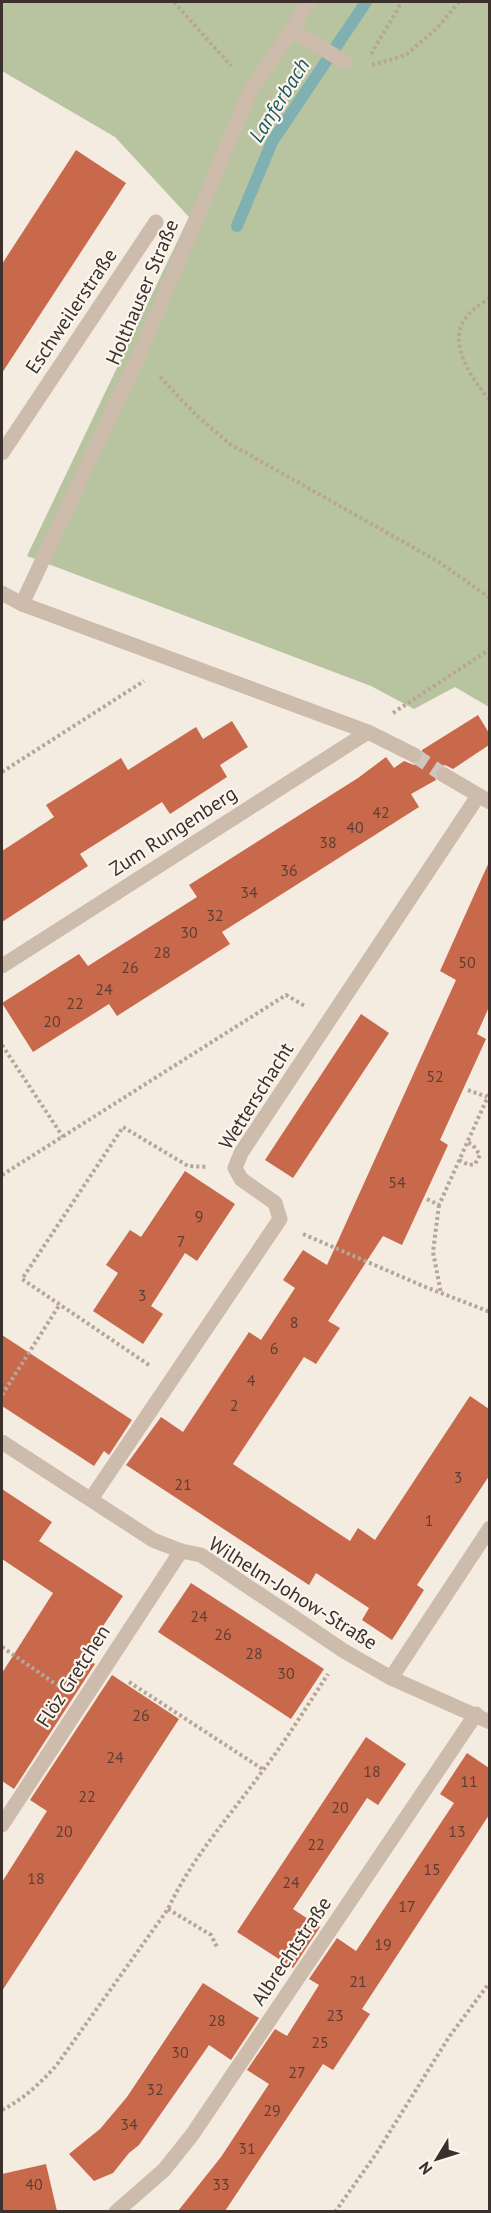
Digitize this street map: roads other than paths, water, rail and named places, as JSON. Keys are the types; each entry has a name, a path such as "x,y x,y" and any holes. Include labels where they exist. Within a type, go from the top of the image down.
{"street":[{"name":"Holthauser Straße","path":"22,604 140,355 251,89 292,30 308,2"},
{"path":"292,30 345,62"},
{"name":"Eschweilerstraße","path":"2,453 156,222"},
{"path":"2,593 22,604 368,732 414,755"},
{"name":"Zum Rungenberg","path":"2,966 368,732"},
{"path":"444,775 484,799"},
{"name":"Wetterschacht","path":"91,1499 280,1219 275,1203 241,1179 236,1168 241,1153 328,1021 484,799"},
{"name":"Wilhelm-Johow-Straße","path":"2,1442 153,1540 201,1556 344,1651 391,1678 483,1718"},
{"path":"391,1678 489,1528"},
{"name":"Flöz Gretchen","path":"2,1825 181,1551"},
{"name":"Albrechtstraße","path":"116,2211 164,2170 192,2135 483,1718"}],"waterway":[{"name":"Lanferbach","path":"237,226 272,142 366,2"}],"tunnel":[{"path":"414,755 444,775"}]}
